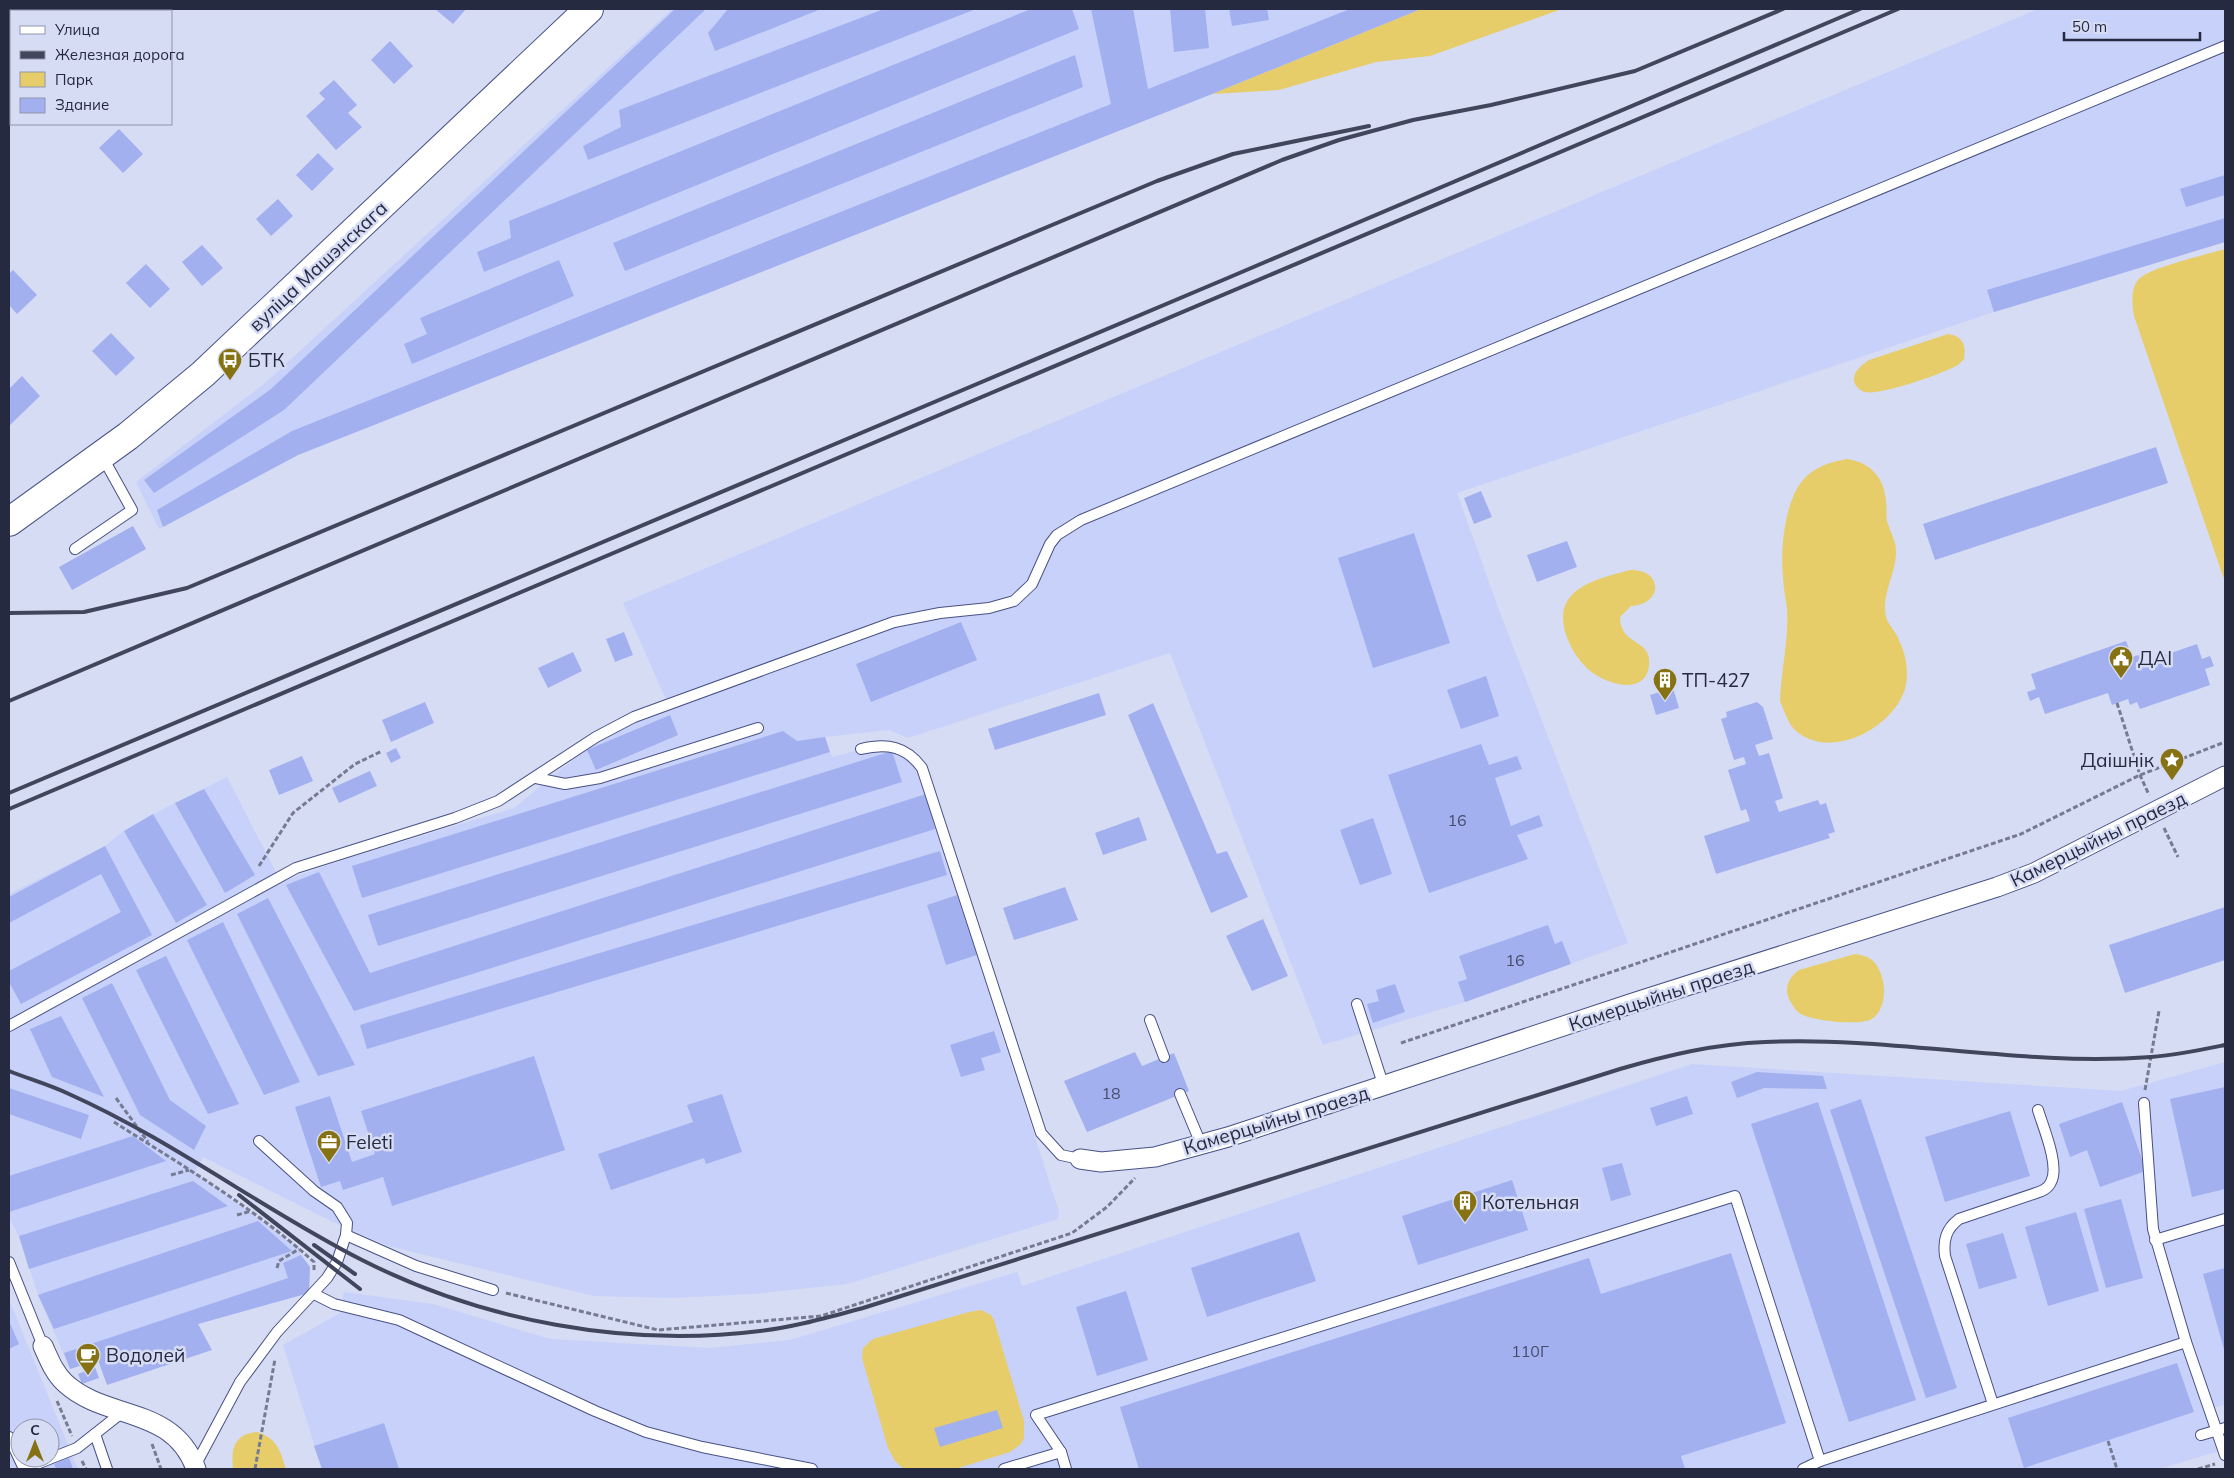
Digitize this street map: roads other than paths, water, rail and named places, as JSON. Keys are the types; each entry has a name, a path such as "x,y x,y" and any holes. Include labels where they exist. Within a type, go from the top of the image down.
{"main road":[{"name":"вуліца Машэнскага","path":"9,522 102,455 203,374 589,9"}],"street":[{"name":"Камерцыйны праезд","path":"1080,1159 1101,1162 1155,1157 1201,1144 1384,1087 1636,1002 1997,887 2034,873 2225,776"},
{"path":"43,1346 53,1368 64,1382 90,1400 159,1424 175,1436 186,1450 195,1468"}],"lane":[{"path":"9,1026 296,868 477,810 498,801 614,726 684,697 894,622 925,615 1008,604 1024,594 1032,584 1050,544 1057,535 1081,520 2225,46"},
{"path":"75,548 132,510 102,455"},
{"path":"536,778 565,784 600,778 758,728"},
{"path":"861,749 890,746 903,750 914,757 922,768 1039,1127 1061,1155 1080,1159"},
{"path":"1357,1004 1384,1087"},
{"path":"1150,1020 1164,1057"},
{"path":"1180,1094 1201,1144"},
{"path":"2144,1103 2151,1216 2155,1240 2186,1342 2221,1430 2225,1455"},
{"path":"1993,1404 1946,1256 1945,1236 1951,1225 1964,1216 2036,1193 2044,1190 2051,1184 2054,1176 2053,1161 2038,1110"},
{"path":"195,1468 226,1407 259,1355 277,1332 314,1294 337,1262 346,1235 347,1223 336,1207 314,1191 259,1141"},
{"path":"1066,1469 1061,1452 1036,1415 1735,1196 1820,1461"},
{"path":"2155,1240 2225,1219"},
{"path":"346,1235 416,1266 493,1290"},
{"path":"9,1263 43,1346"},
{"path":"314,1294 334,1304 399,1320 596,1411 646,1432 702,1447 812,1469"},
{"path":"1806,1469 1820,1461 2186,1342"},
{"path":"9,1436 24,1469 77,1448 124,1411"},
{"path":"2201,1435 2221,1430"},
{"path":"95,1434 107,1469"},
{"path":"1004,1469 1061,1452"}],"railway":[{"path":"9,701 1282,160 1339,140 1413,120 1491,105 1635,71 1783,9"},
{"path":"9,793 1860,9"},
{"path":"9,809 1898,9"},
{"path":"9,613 84,612 187,588 1157,181 1233,154 1369,126"},
{"path":"9,1071 62,1091 107,1112 181,1153 325,1240 362,1260 408,1281 456,1299 505,1314 556,1325 658,1336 760,1331 786,1327 863,1308 1620,1069 1692,1051 1746,1043 1813,1041 2054,1058 2103,1059 2160,1056 2225,1045"},
{"path":"239,1195 360,1289"},
{"path":"314,1245 355,1274"}],"place":[{"name":"БТК","path":"230,381"},
{"name":"ДАІ","path":"2121,679"},
{"name":"ТП-427","path":"1665,701"},
{"name":"Даішнік","path":"2172,781"},
{"name":"Feleti","path":"329,1163"},
{"name":"Котельная","path":"1465,1223"},
{"name":"Водолей","path":"88,1376"}]}
